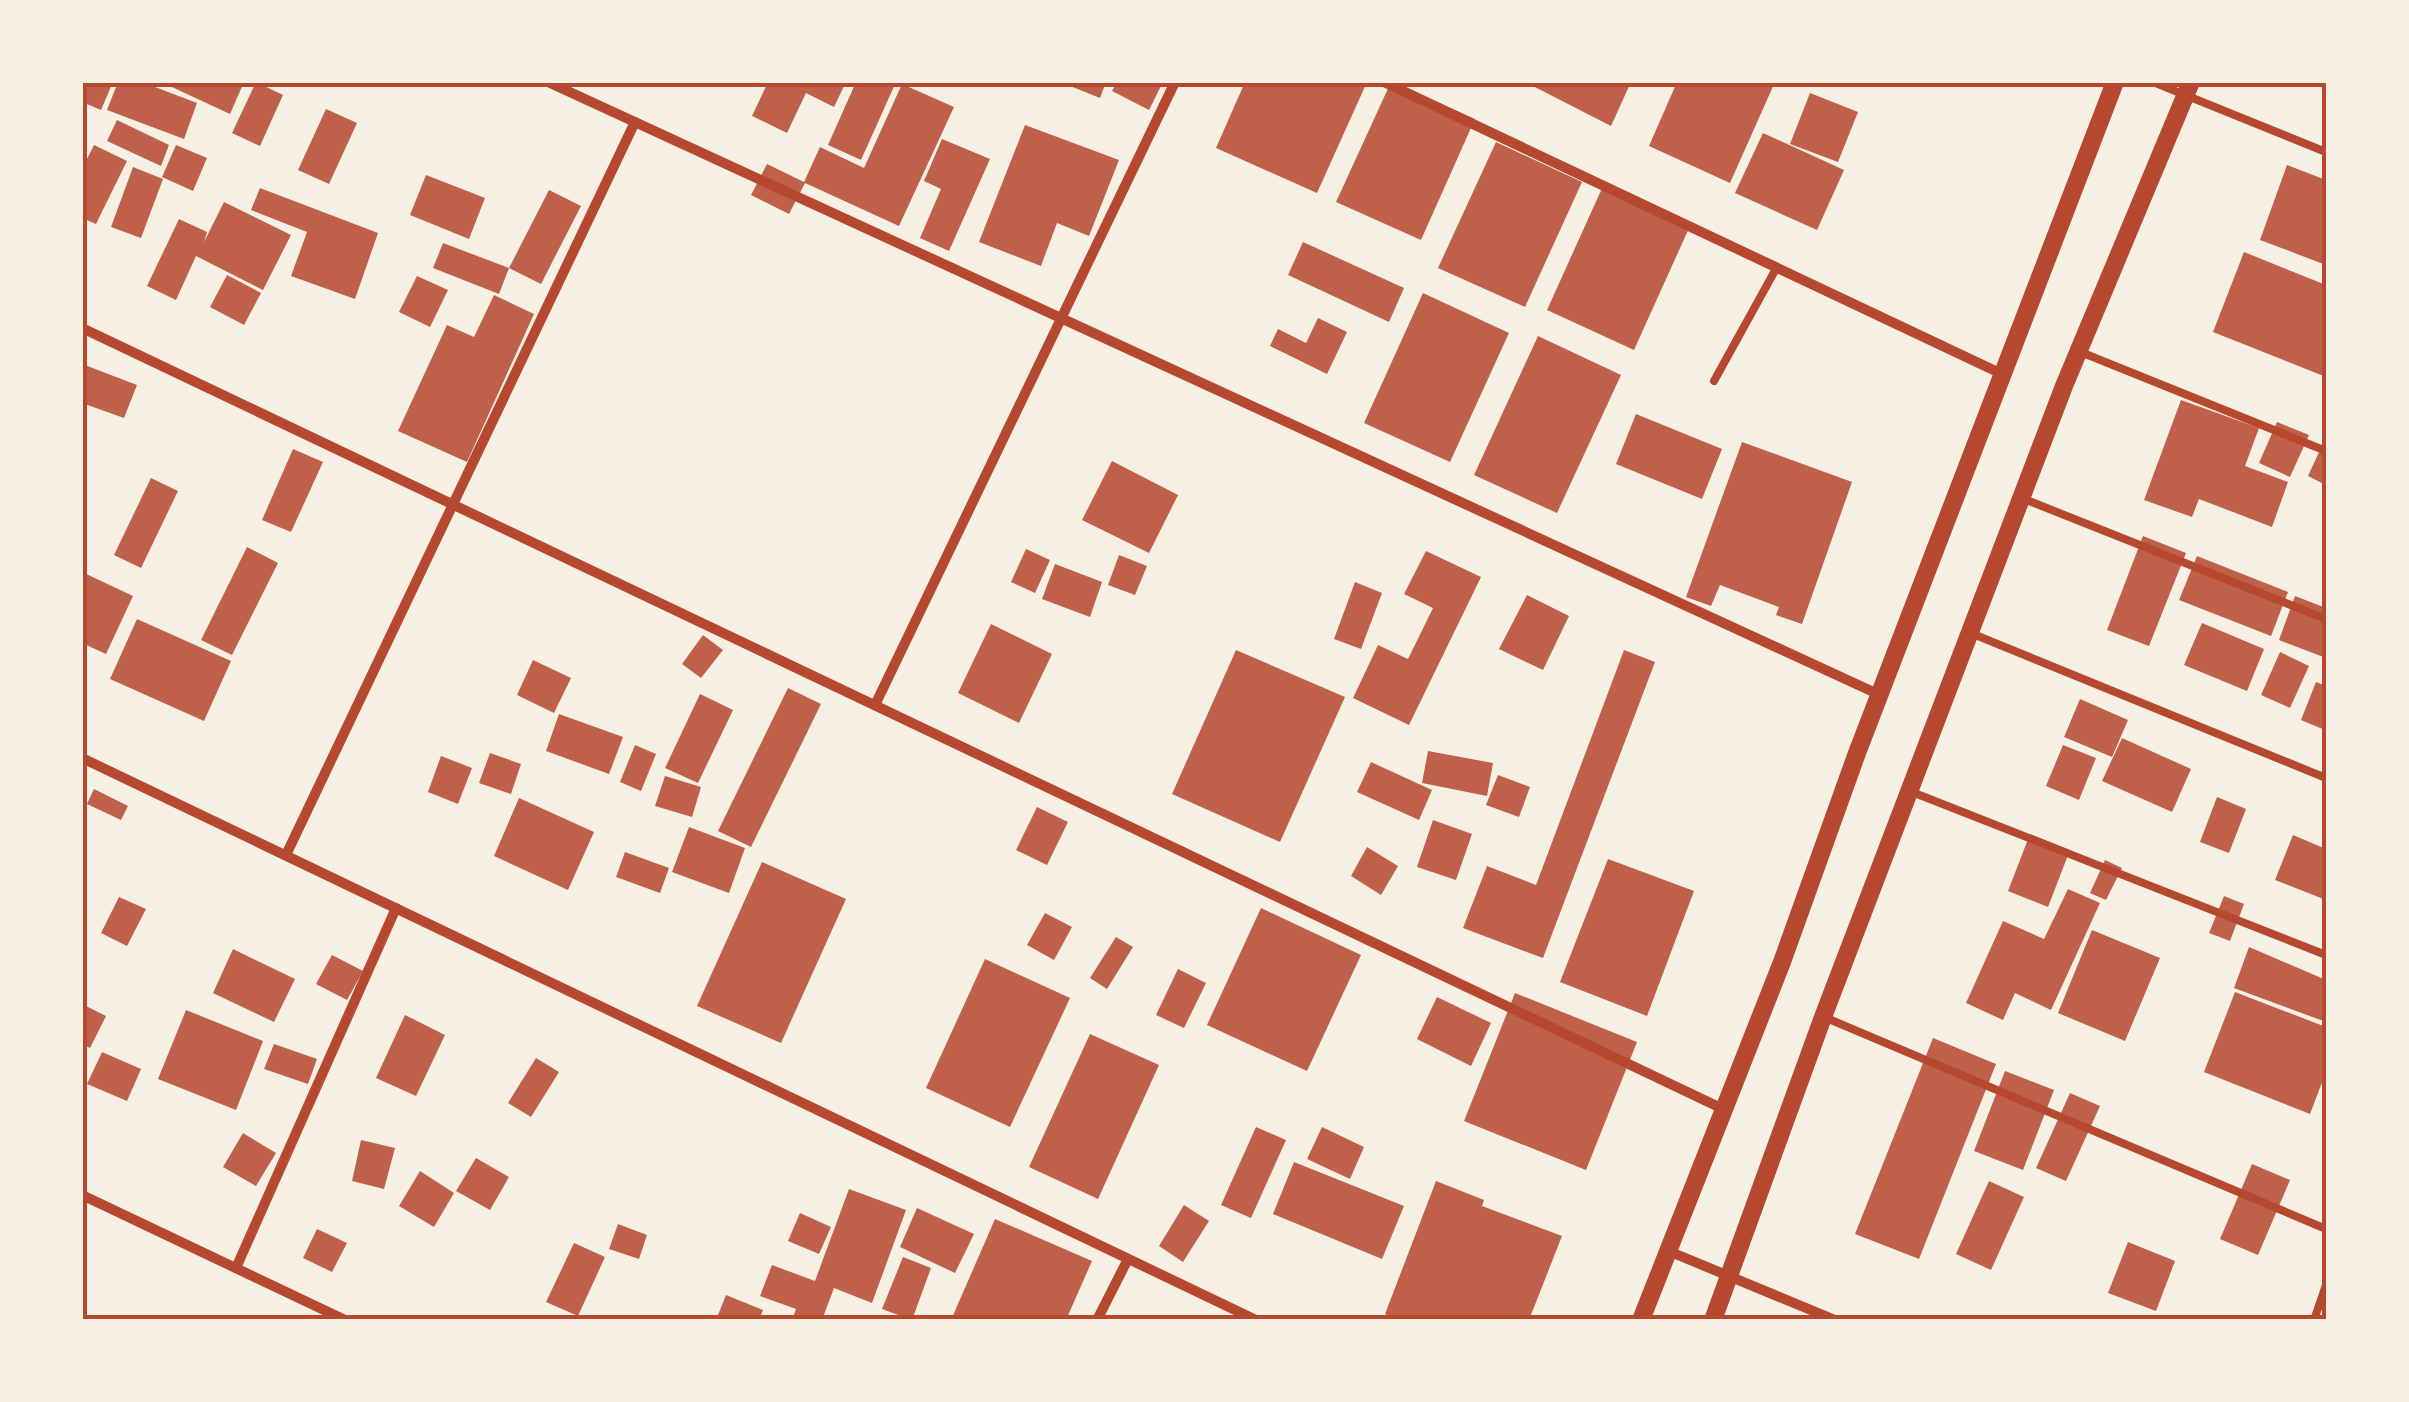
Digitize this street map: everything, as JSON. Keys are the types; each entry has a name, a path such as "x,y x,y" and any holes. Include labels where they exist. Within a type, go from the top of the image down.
{"street":[{"path":"548,82 1880,695"},
{"path":"876,703 1175,82"},
{"path":"1384,82 2004,375"},
{"path":"1641,1320 2115,82"},
{"path":"1713,1320 1823,1017 1973,634 2078,350 2189,90"},
{"path":"286,855 635,122"},
{"path":"82,328 1723,1109"},
{"path":"82,758 1256,1320"},
{"path":"236,1268 396,908"},
{"path":"82,1195 345,1320"},
{"path":"1666,1250 1835,1320"},
{"path":"1097,1320 1128,1259"}],"lane":[{"path":"2153,82 2189,90 2326,152"},
{"path":"1714,381 1777,267"},
{"path":"2078,350 2326,450"},
{"path":"2023,499 2326,619"},
{"path":"1973,634 2326,778"},
{"path":"1911,792 2326,955"},
{"path":"1823,1017 2326,1229"},
{"path":"2314,1320 2326,1285"}],"building":[{"path":"82,82 113,82 101,110 82,102"},
{"path":"118,82 142,82 197,103 184,139 107,110"},
{"path":"161,82 244,82 230,114"},
{"path":"256,82 283,95 260,146 232,133"},
{"path":"768,82 846,82 834,107 806,93 787,133 752,116"},
{"path":"856,82 896,82 861,160 828,145"},
{"path":"1072,82 1106,82 1100,98 1070,86"},
{"path":"1117,82 1163,82 1149,110 1112,91"},
{"path":"1245,82 1367,82 1317,193 1216,148"},
{"path":"1391,82 1475,119 1421,240 1336,202"},
{"path":"1525,82 1631,82 1611,126"},
{"path":"1677,82 1775,82 1730,183 1649,146"},
{"path":"902,84 954,107 899,226 805,183 789,214 751,195 767,164 804,182 820,147 864,168"},
{"path":"1810,93 1858,112 1838,162 1790,144"},
{"path":"326,109 357,123 329,184 298,170"},
{"path":"117,120 169,145 161,166 107,141"},
{"path":"1025,125 1119,160 1089,236 1057,223 1041,266 979,242"},
{"path":"1763,133 1844,170 1817,230 1735,193"},
{"path":"942,139 990,159 949,251 920,238 941,189 924,181"},
{"path":"1496,142 1582,182 1525,307 1438,268"},
{"path":"94,145 127,161 96,224 82,218 82,169"},
{"path":"176,145 207,158 193,191 162,177"},
{"path":"2287,165 2326,180 2326,265 2260,240"},
{"path":"133,167 163,179 141,238 111,227"},
{"path":"426,175 485,198 469,239 410,215"},
{"path":"1603,186 1690,226 1634,350 1547,310"},
{"path":"260,188 378,233 355,299 291,276 307,232 251,210"},
{"path":"549,190 581,206 541,284 509,268"},
{"path":"224,202 291,235 263,290 196,256 176,300 147,286 179,219 207,232 204,242"},
{"path":"1303,242 1404,288 1389,322 1288,275"},
{"path":"443,243 509,268 499,294 433,268"},
{"path":"2244,252 2326,285 2326,377 2213,332"},
{"path":"227,275 261,293 244,325 210,307"},
{"path":"417,276 448,290 430,327 399,312"},
{"path":"1423,293 1509,333 1450,462 1364,423"},
{"path":"494,295 534,314 467,462 398,431 447,325 474,337"},
{"path":"1318,318 1347,332 1327,374 1270,346 1278,329 1306,343"},
{"path":"1538,336 1621,375 1557,513 1474,475"},
{"path":"82,364 137,385 124,418 82,403"},
{"path":"2181,400 2259,428 2245,466 2288,482 2272,527 2199,499 2192,517 2144,500"},
{"path":"1636,414 1722,449 1702,499 1616,464"},
{"path":"2277,422 2309,435 2290,477 2259,463"},
{"path":"2326,437 2326,485 2308,476"},
{"path":"1742,442 1852,482 1802,624 1776,615 1779,607 1720,585 1711,606 1686,597"},
{"path":"293,449 323,462 291,532 262,520"},
{"path":"1112,461 1178,495 1149,553 1082,520"},
{"path":"151,478 178,491 141,568 114,555"},
{"path":"2143,536 2186,553 2149,646 2107,630"},
{"path":"247,547 278,563 232,655 201,640"},
{"path":"1026,549 1050,560 1035,593 1011,582"},
{"path":"1426,551 1481,577 1409,725 1353,698 1378,645 1408,659 1433,608 1404,594"},
{"path":"1119,555 1147,566 1135,595 1108,585"},
{"path":"2197,556 2288,592 2271,636 2179,600"},
{"path":"1055,564 1102,582 1090,617 1042,599"},
{"path":"82,572 133,596 106,654 82,643"},
{"path":"1355,582 1382,593 1361,649 1334,639"},
{"path":"1527,595 1569,616 1543,670 1499,649"},
{"path":"2295,596 2326,608 2326,658 2279,640"},
{"path":"137,619 231,661 204,721 110,679"},
{"path":"2202,623 2264,649 2247,691 2184,665"},
{"path":"991,624 1052,654 1019,723 958,693"},
{"path":"703,635 723,650 701,678 682,664"},
{"path":"1236,650 1345,697 1280,842 1172,794"},
{"path":"1624,650 1655,662 1543,958 1463,928 1487,866 1536,885"},
{"path":"2280,652 2309,666 2290,708 2261,695"},
{"path":"533,660 571,678 554,713 517,695"},
{"path":"2316,682 2326,686 2325,730 2301,720"},
{"path":"788,688 821,704 751,847 718,831"},
{"path":"700,694 733,710 698,783 665,768"},
{"path":"2080,699 2128,720 2112,757 2064,737"},
{"path":"559,714 623,737 609,774 546,751"},
{"path":"2122,738 2191,769 2172,812 2102,781"},
{"path":"635,745 656,754 641,791 620,782"},
{"path":"2063,745 2096,758 2079,800 2046,786"},
{"path":"1428,751 1493,763 1487,796 1422,783"},
{"path":"490,753 521,764 511,794 479,783"},
{"path":"441,756 472,768 458,804 428,792"},
{"path":"1371,762 1432,790 1419,820 1357,792"},
{"path":"1498,775 1530,787 1519,817 1486,805"},
{"path":"665,776 701,787 692,817 655,806"},
{"path":"94,789 128,806 121,820 87,804"},
{"path":"2217,797 2246,809 2229,853 2200,842"},
{"path":"519,798 594,832 568,890 494,856"},
{"path":"1037,807 1068,822 1047,865 1016,850"},
{"path":"1433,820 1472,834 1456,880 1417,867"},
{"path":"689,827 745,848 729,893 672,872"},
{"path":"2030,834 2070,850 2048,907 2008,891"},
{"path":"2293,835 2326,849 2326,900 2275,880"},
{"path":"1367,847 1398,866 1381,895 1351,876"},
{"path":"625,852 669,868 660,893 616,877"},
{"path":"1608,859 1694,891 1647,1016 1560,982"},
{"path":"2105,860 2122,868 2106,900 2090,893"},
{"path":"762,862 846,899 781,1043 697,1006"},
{"path":"2068,889 2100,903 2051,1010 2015,993 2003,1020 1966,1003 2003,921 2044,939"},
{"path":"2224,896 2244,904 2230,941 2209,933"},
{"path":"119,897 146,909 127,946 101,933"},
{"path":"1261,908 1361,955 1307,1071 1207,1025"},
{"path":"1045,913 1072,927 1054,960 1027,945"},
{"path":"2092,930 2160,958 2125,1041 2058,1013"},
{"path":"1116,937 1133,947 1107,989 1090,978"},
{"path":"2249,947 2326,980 2326,1022 2234,988"},
{"path":"233,949 295,979 274,1022 213,993"},
{"path":"332,955 363,971 347,1000 316,984"},
{"path":"985,959 1070,998 1010,1127 926,1088"},
{"path":"1178,969 1206,983 1184,1028 1156,1015"},
{"path":"2235,992 2326,1027 2326,1072 2310,1114 2204,1072"},
{"path":"1515,993 1637,1042 1586,1170 1464,1121"},
{"path":"1437,997 1491,1023 1471,1066 1417,1039"},
{"path":"82,1004 106,1016 90,1048 82,1044"},
{"path":"186,1010 263,1041 236,1110 158,1079"},
{"path":"405,1015 445,1035 416,1096 376,1078"},
{"path":"1090,1034 1159,1065 1098,1199 1029,1167"},
{"path":"1933,1038 1996,1064 1919,1259 1855,1234"},
{"path":"274,1044 317,1059 308,1084 264,1069"},
{"path":"102,1052 141,1069 127,1101 87,1084"},
{"path":"536,1058 559,1072 531,1117 508,1103"},
{"path":"2005,1071 2054,1090 2023,1170 1974,1151"},
{"path":"2070,1093 2100,1106 2066,1181 2036,1168"},
{"path":"1256,1127 1286,1140 1251,1218 1221,1205"},
{"path":"1322,1127 1364,1147 1350,1179 1307,1159"},
{"path":"243,1133 276,1153 256,1186 223,1167"},
{"path":"361,1140 395,1148 384,1189 352,1181"},
{"path":"476,1158 509,1177 490,1210 456,1191"},
{"path":"1294,1162 1404,1206 1382,1259 1273,1214"},
{"path":"2252,1164 2290,1180 2258,1255 2220,1239"},
{"path":"420,1171 454,1193 434,1227 399,1206"},
{"path":"1436,1181 1484,1200 1482,1206 1562,1236 1529,1320 1400,1320 1385,1314"},
{"path":"1989,1181 2024,1197 1991,1270 1956,1254"},
{"path":"849,1189 906,1210 872,1303 834,1288 822,1320 792,1320 796,1309 760,1296 772,1265 815,1281"},
{"path":"1184,1205 1209,1221 1183,1262 1159,1246"},
{"path":"917,1208 974,1234 955,1273 900,1247"},
{"path":"800,1213 831,1227 819,1254 788,1241"},
{"path":"995,1219 1092,1261 1066,1320 951,1320"},
{"path":"618,1224 647,1235 639,1259 609,1249"},
{"path":"317,1229 347,1243 332,1272 303,1258"},
{"path":"2128,1242 2175,1261 2156,1311 2108,1293"},
{"path":"574,1243 605,1257 578,1316 546,1302"},
{"path":"903,1257 931,1268 912,1320 882,1309"},
{"path":"726,1295 763,1310 759,1320 716,1320"}]}
